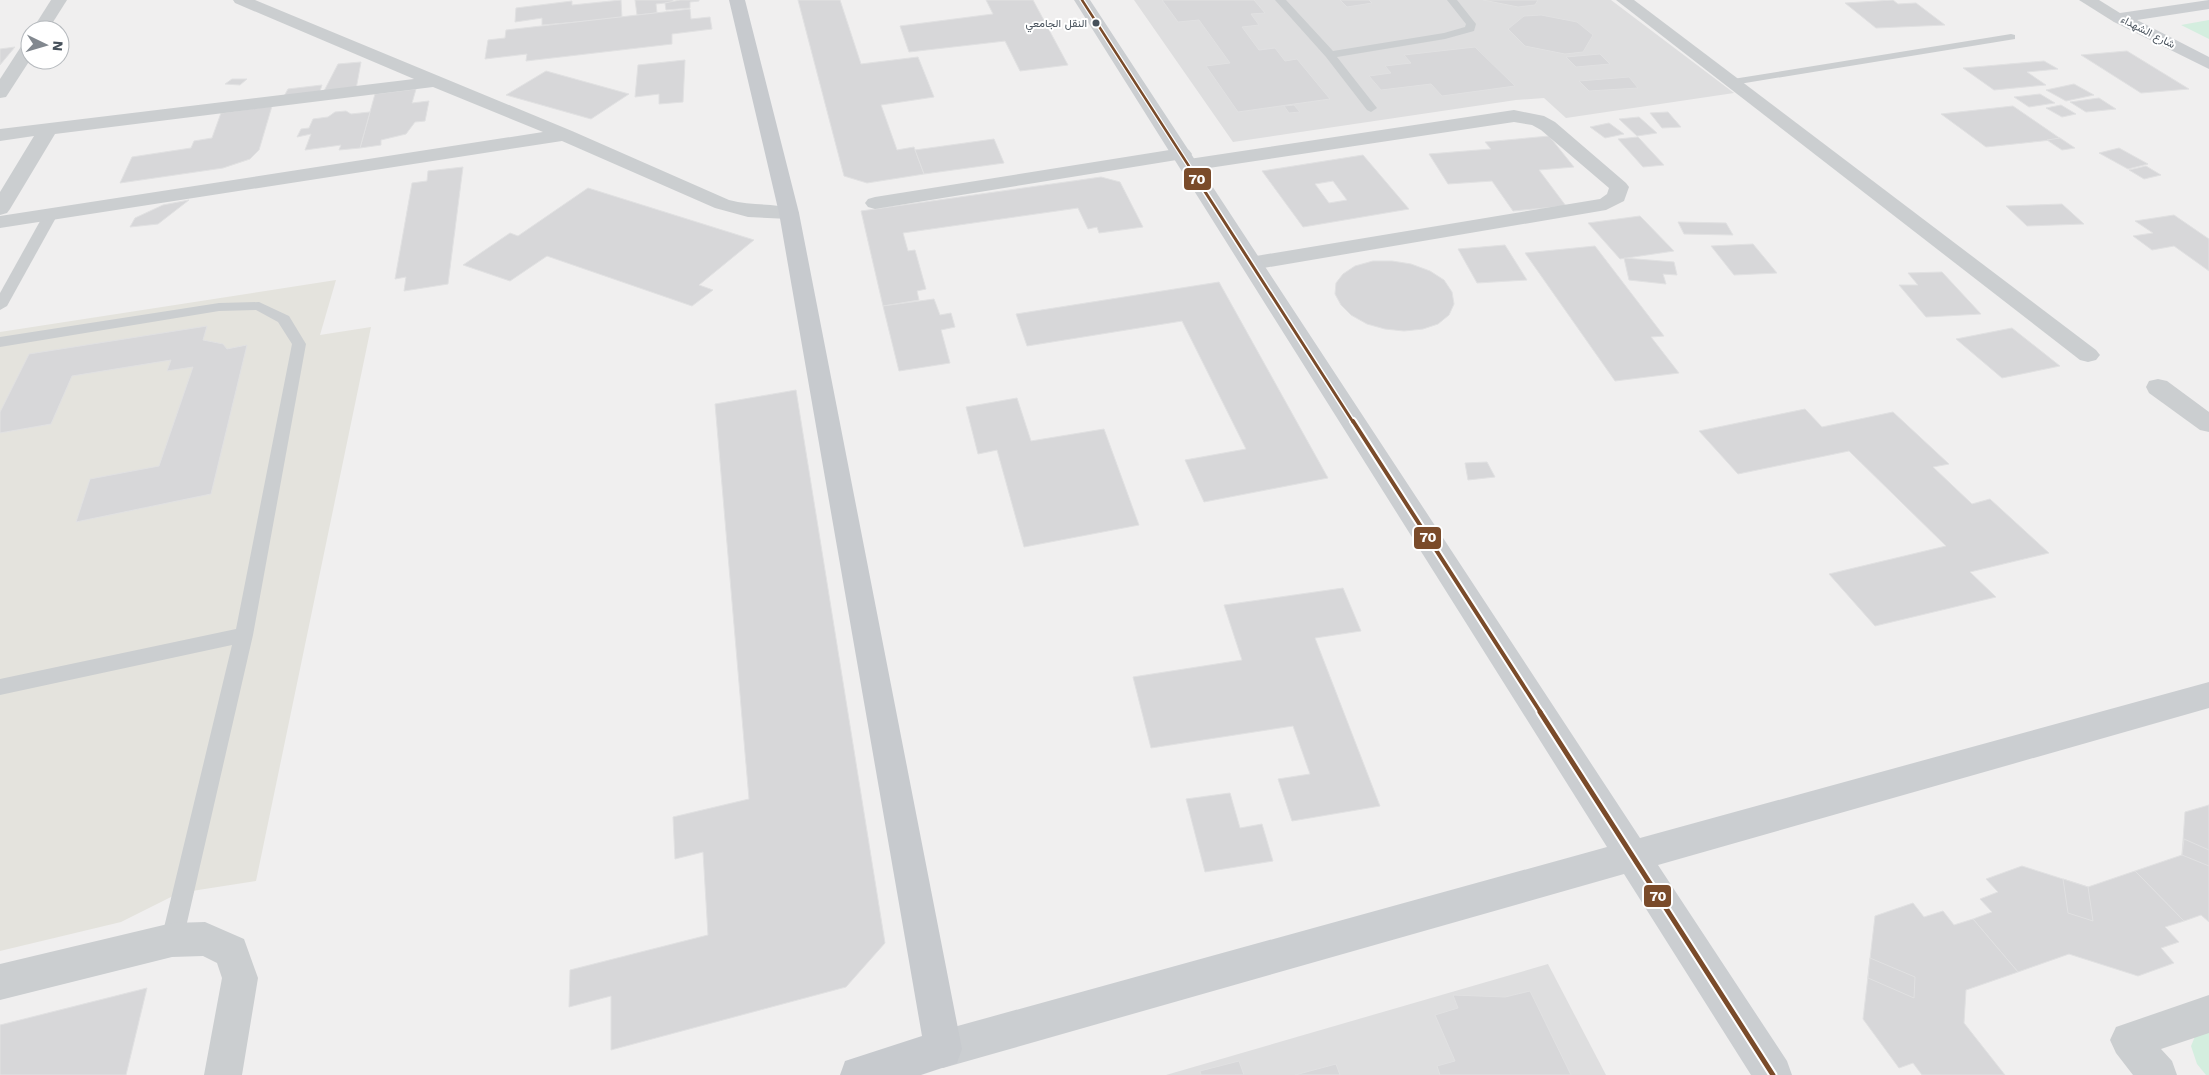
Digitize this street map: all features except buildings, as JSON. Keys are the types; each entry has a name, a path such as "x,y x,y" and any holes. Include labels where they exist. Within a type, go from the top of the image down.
{"main road":[{"path":"737,0 789,213 943,1050"},
{"path":"1082,0 1186,159 1773,1075"},
{"path":"2120,18 2209,4"},
{"name":"شارع الشهداء","path":"2120,18 2209,64"},
{"path":"859,1075 2209,695"}],"street":[{"path":"46,20 59,0"},
{"path":"241,0 565,135 722,204 748,211 789,213"},
{"path":"1624,0 2088,355"},
{"name":"شارع الشهداء","path":"2086,0 2120,18"},
{"path":"0,93 20,62"},
{"path":"0,135 432,81"},
{"path":"875,203 1186,159 1514,116 1537,120 1548,126 1619,187 1617,198 1606,204 1252,263"},
{"path":"0,209 48,129"},
{"path":"0,222 565,135"},
{"path":"2158,387 2209,424"},
{"path":"0,982 172,940 205,939 232,950 240,978 223,1075"},
{"path":"2158,1075 2129,1040 2209,1014"}],"lane":[{"path":"1280,0 1330,55 1371,108"},
{"path":"1330,55 1445,36 1470,29 1471,24 1467,16 1452,0"},
{"path":"1733,82 2011,37"},
{"path":"0,306 50,214"},
{"path":"0,342 219,307 259,306 284,319 298,344 244,636 172,940"},
{"path":"0,687 244,636"}],"shaded area":[{"path":"1134,0 1611,0 1734,93 1566,118 1544,98 1516,100 1233,142"},
{"path":"336,280 320,335 371,327 256,881 179,893 121,922 0,951 0,332"},
{"path":"1548,964 1606,1075 1166,1075"}],"green space":[{"path":"2209,20 2209,39 2181,25"},
{"path":"2209,1030 2209,1075 2206,1075 2197,1064 2191,1046 2196,1034"}],"transit line":[{"name":"70","path":"1082,0 1773,1075"}],"place":[{"name":"النقل الجامعي","path":"1096,23"}]}
